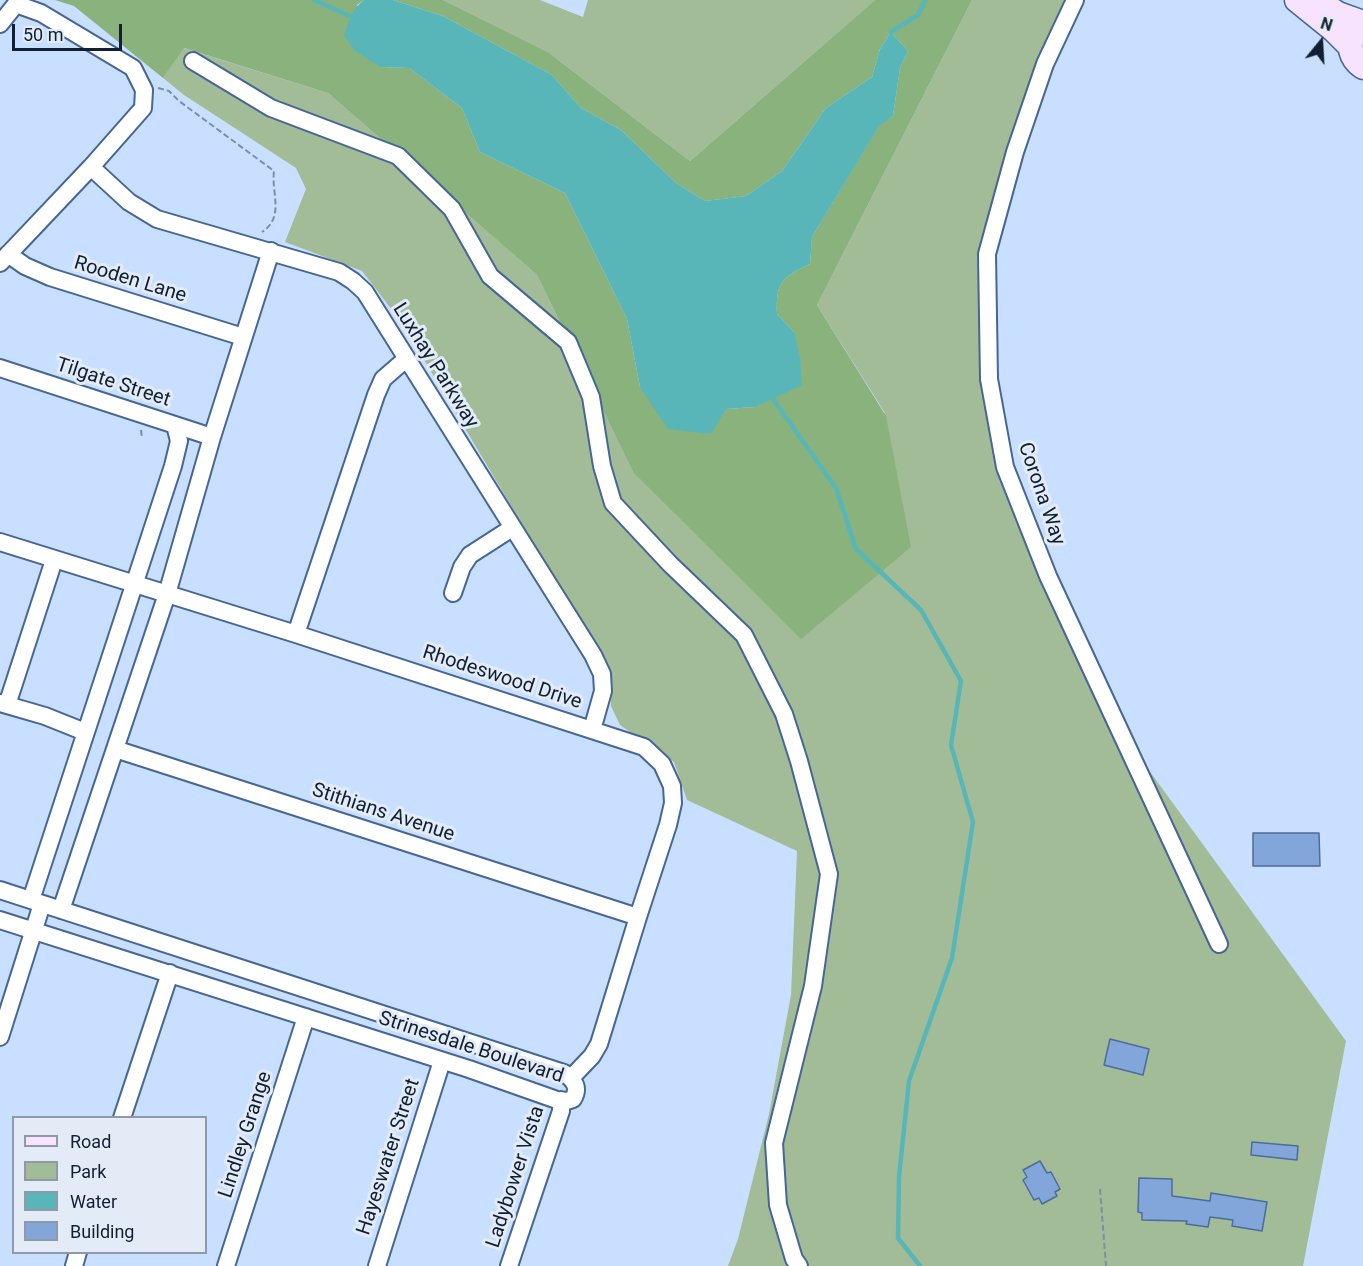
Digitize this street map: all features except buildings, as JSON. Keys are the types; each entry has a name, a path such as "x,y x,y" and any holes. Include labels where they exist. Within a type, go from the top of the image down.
{"main road":[{"path":"1297,0 1350,46 1354,58 1363,67"},
{"path":"1316,0 1338,14 1363,24 1354,32 1350,46"}],"street":[{"name":"Corona Way","path":"1075,0 1045,64 1015,152 987,254 989,379 1005,467 1048,576 1219,944"},
{"path":"0,24 16,2 41,13 133,68 144,90 143,108 91,167 4,258"},
{"path":"193,61 271,108 398,156 452,209 490,276 568,342 591,397 602,466 613,503 670,564 744,635 784,714 800,761 830,874 813,986 774,1143 778,1205 798,1266"},
{"name":"Luxhay Parkway","path":"91,167 129,202 158,219 339,272 353,280 365,292 593,655 602,674 603,691 592,730"},
{"path":"61,910 167,594 212,437 271,251"},
{"name":"Rooden Lane","path":"4,258 50,277 243,337"},
{"path":"296,634 375,394 383,379 406,359"},
{"name":"Tilgate Street","path":"0,368 212,437"},
{"path":"0,1037 34,932 37,902 85,732 173,466 179,441 175,425"},
{"path":"453,593 462,567 470,555 513,528"},
{"name":"Rhodeswood Drive","path":"0,543 296,634 644,747 662,764 672,786 673,803 669,825 599,1044 592,1056 571,1078"},
{"path":"54,560 4,704 45,716 85,732"},
{"name":"Stithians Avenue","path":"115,749 638,917"},
{"name":"Strinesdale Boulevard","path":"0,890 564,1073 577,1086 577,1093 573,1099 561,1100 0,920"},
{"path":"123,1116 170,973"},
{"name":"Lindley Grange","path":"226,1266 306,1017"},
{"name":"Hayeswater Street","path":"377,1266 442,1061"},
{"name":"Ladybower Vista","path":"509,1266 561,1111 561,1100"}],"path":[{"path":"152,86 169,92 274,171 272,184 276,204 275,214 268,228 260,234"},
{"path":"1100,1189 1107,1266"}],"green space":[{"path":"443,0 540,0 583,17 588,0 875,0 690,161 548,52"},
{"path":"972,0 1064,0 1016,120 980,253 981,386 1002,479 1132,747 1346,1041 1303,1266 728,1266 738,1239 769,1114 791,995 797,851 687,800 674,762 620,725 611,706 611,673 402,323 362,271 285,242 306,189 296,168 184,95 163,78 183,48 328,93 537,275 633,472 885,413 817,305"}],"shaded area":[{"path":"55,0 364,0 357,5 380,67 409,68 462,108 480,152 565,193 627,319 640,387 726,409 755,407 794,332 777,314 779,288 792,273 810,264 812,237 879,125 893,116 900,68 908,51 891,32 880,49 872,77 826,108 782,171 746,196 705,201 676,183 621,130 581,108 552,75 443,16 393,0 443,0 548,52 690,161 875,0 972,0 817,305 886,416 911,547 801,639 633,472 537,275 328,93 184,48 163,78 74,6"}],"water":[{"path":"364,0 393,0 443,16 552,75 581,108 621,130 676,183 705,201 746,196 782,171 826,108 872,77 880,49 891,32 908,51 900,68 893,116 879,126 812,237 810,264 792,273 779,288 777,314 794,332 800,358 802,385 755,407 726,409 711,434 668,429 640,387 627,319 565,193 480,152 462,108 409,68 380,67 354,50 344,35 354,11"}],"waterway":[{"path":"314,0 350,16"},
{"path":"891,32 918,15 925,0"},
{"path":"773,399 836,488 856,549 921,610 961,681 951,745 973,822 952,958 909,1081 899,1177 898,1238 920,1266"}]}
